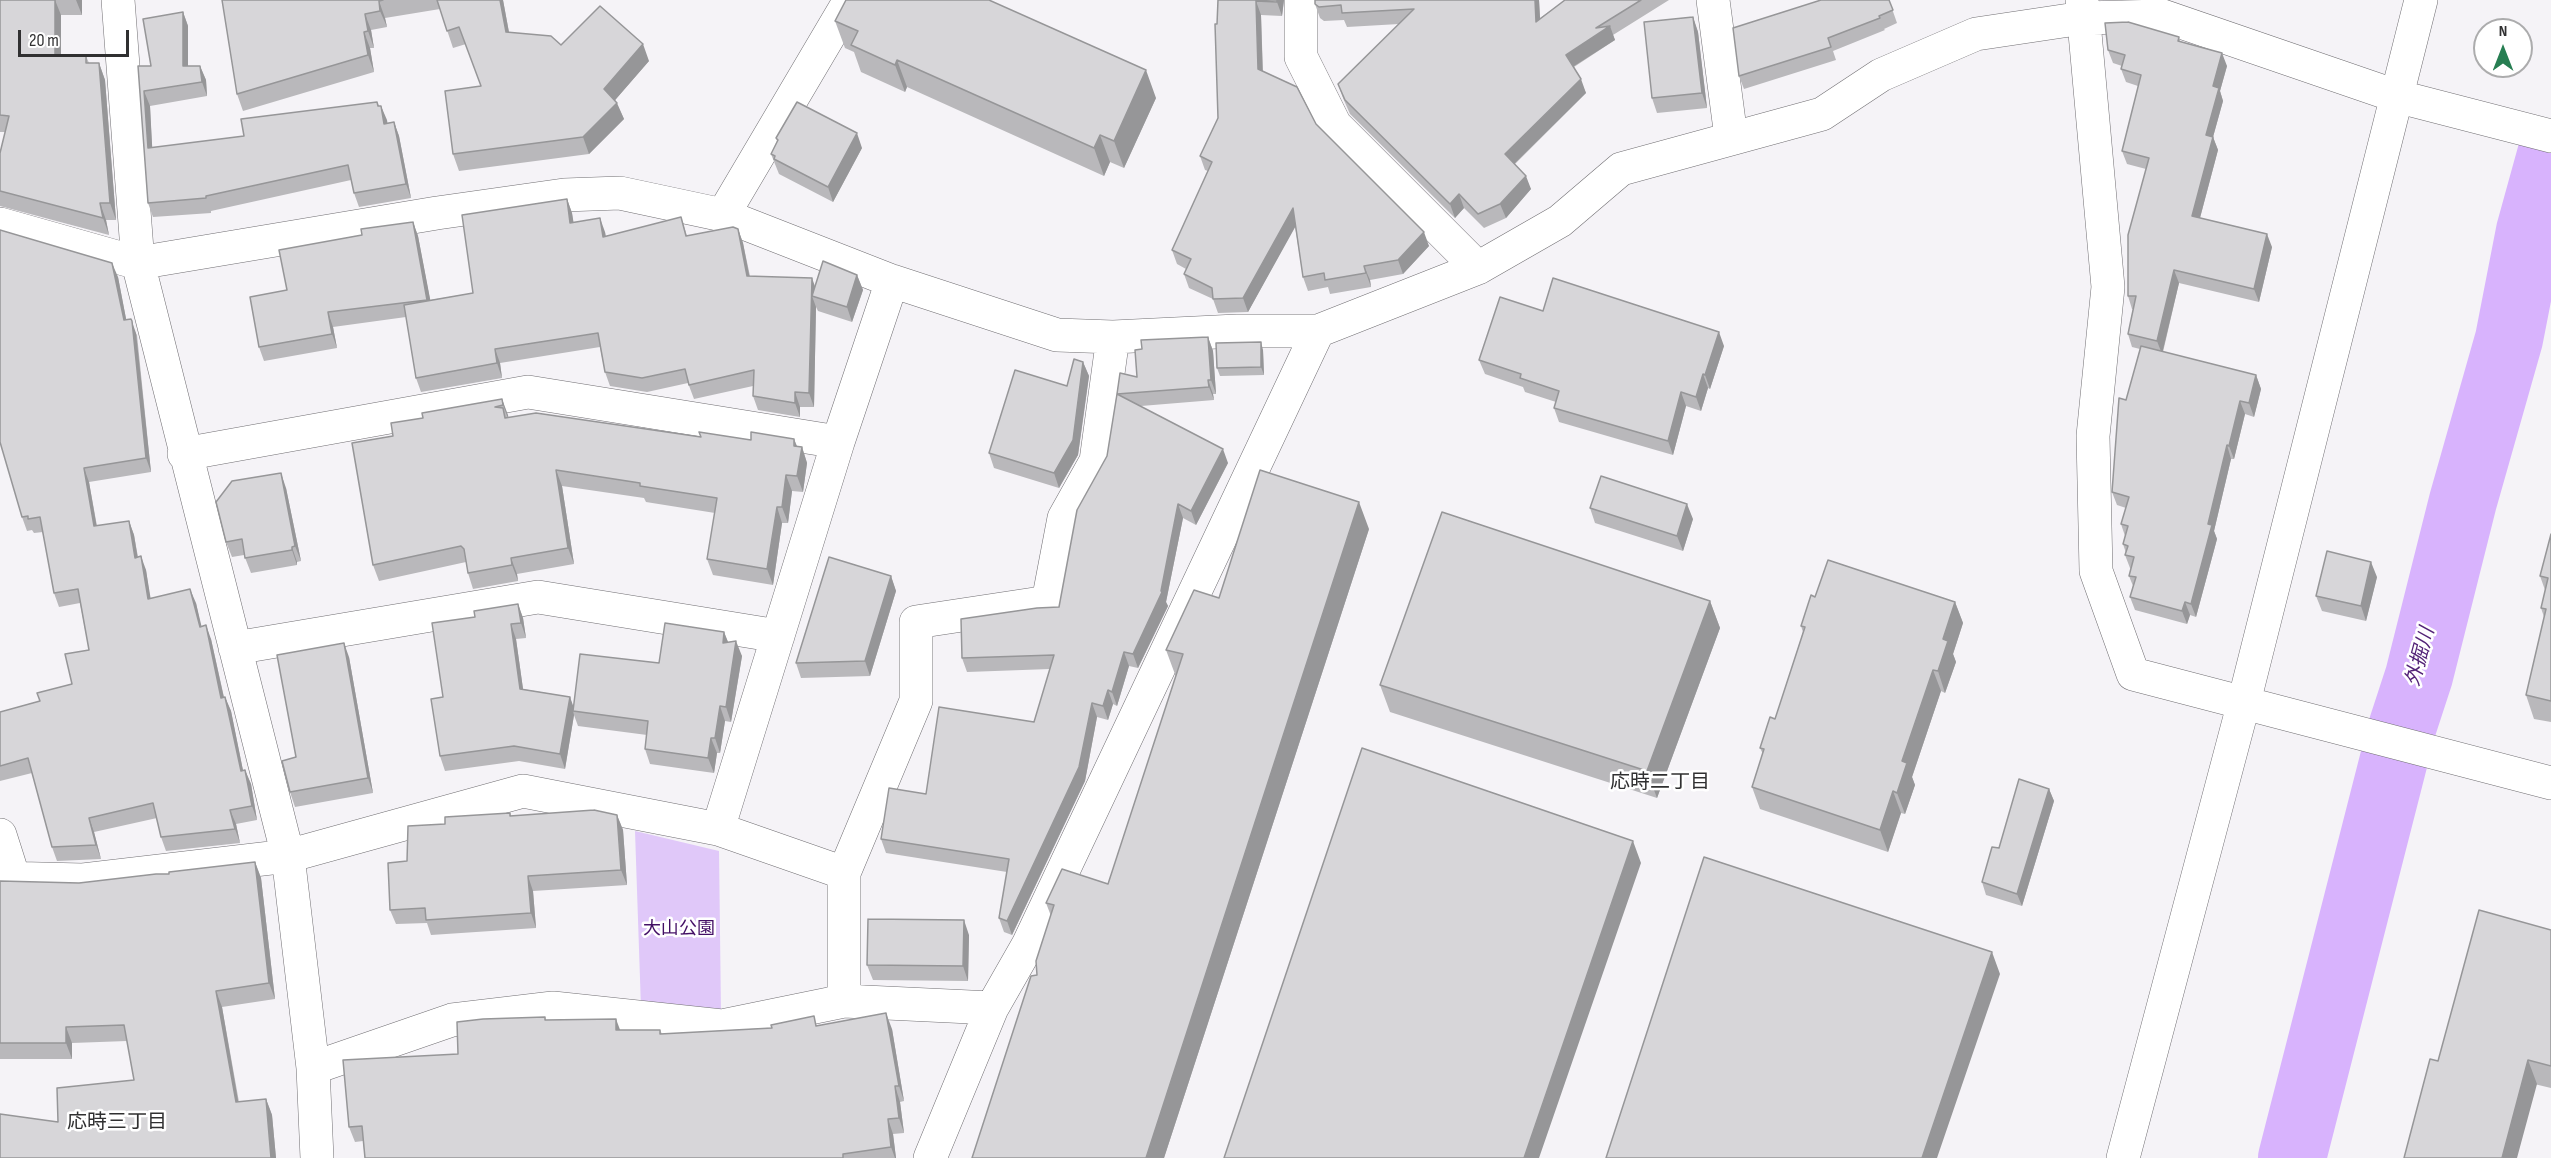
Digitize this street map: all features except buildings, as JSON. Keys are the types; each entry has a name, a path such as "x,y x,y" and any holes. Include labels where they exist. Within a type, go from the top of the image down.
{"street":[{"path":"118,0 138,263 184,454 288,856 313,1068 317,1158"},
{"path":"723,215 850,0"},
{"path":"1301,0 1301,57 1335,125 1478,268"},
{"path":"1713,0 1731,137"},
{"path":"2123,1158 2244,702 2421,0"},
{"path":"0,224 138,263 437,213 564,195 620,193 723,215 892,281 1057,335 1113,337 1237,331 1318,331 1478,268 1560,221 1621,170 1731,137 1822,114 1881,75 1976,34 2083,9 2163,16 2396,96 2551,136"},
{"path":"2083,9 2108,287 2093,436 2096,571 2133,674 2551,783"},
{"path":"718,829 838,442 892,281"},
{"path":"930,1158 992,1008 1028,945 1318,331"},
{"path":"844,1001 844,873 916,701 916,622 1048,602 1064,518 1096,461 1113,337"},
{"path":"184,454 528,392 838,442"},
{"path":"235,648 538,597 777,636"},
{"path":"0,835 7,878 83,880 288,856 523,791 718,829 844,873"},
{"path":"313,1068 452,1020 553,1008 722,1026 844,1001 992,1008"}],"green space":[{"name":"大山公園","path":"635,831 719,851 721,1014 641,1008"}],"waterway":[{"name":"外掘川","path":"2292,1158 2402,728 2419,676 2463,501 2509,339 2530,231 2551,155"}],"district":[{"name":"応時二丁目","path":"1660,783"},
{"name":"応時三丁目","path":"117,1123"}]}
